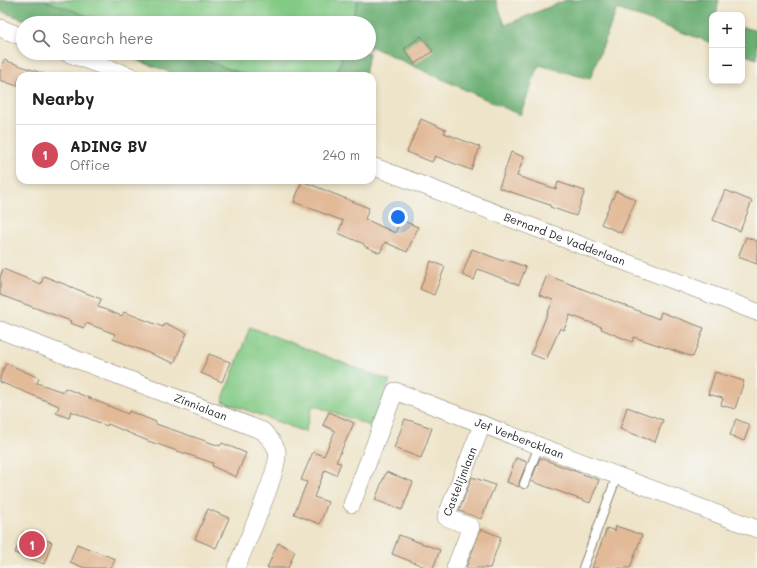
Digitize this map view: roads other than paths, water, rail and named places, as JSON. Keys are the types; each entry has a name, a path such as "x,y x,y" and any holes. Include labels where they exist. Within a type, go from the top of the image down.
{"street":[{"path":"0,28 16,34"},
{"path":"86,60 119,72"},
{"name":"Bernard De Vadderlaan","path":"376,168 757,312"},
{"name":"Zinnialaan","path":"0,330 263,431 273,442 277,453 274,471 236,568"},
{"name":"Jef Verbercklaan","path":"352,504 395,391 757,529"},
{"name":"Castelijmlaan","path":"455,568 471,527 446,517 482,424"}],"lane":[{"path":"524,484 538,446"},
{"path":"582,568 617,476"}],"place":[{"name":"ADING BV","path":"32,544"}]}
